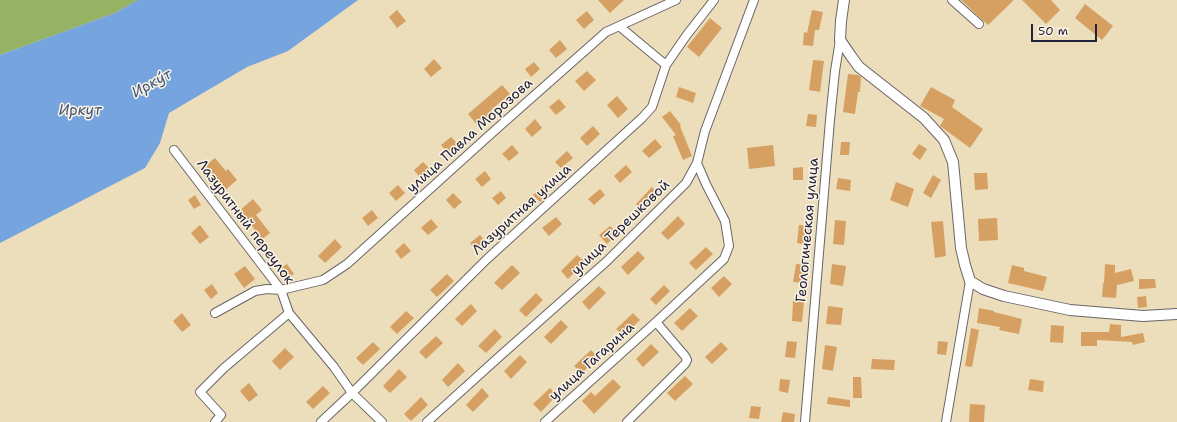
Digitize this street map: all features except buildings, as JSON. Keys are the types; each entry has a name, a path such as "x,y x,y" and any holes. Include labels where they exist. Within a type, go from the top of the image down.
{"street":[{"name":"улица Павла Морозова","path":"215,313 255,291 267,289 282,290 323,280 347,264 606,32 676,0"},
{"name":"Лазуритная улица","path":"321,422 487,259 642,118 652,107 666,64 714,0"},
{"name":"улица Терешковой","path":"427,422 607,262 686,183 697,163 708,124 754,0"},
{"path":"844,0 840,40 859,67 924,118 944,140 953,162 961,248 970,281 946,422"},
{"path":"952,0 979,24"},
{"path":"619,26 666,64"},
{"name":"Геологическая улица","path":"805,422 830,120 840,40"},
{"name":"Лазуритный переулок","path":"174,150 282,290 289,313 334,367 352,393 382,422"},
{"name":"улица Гагарина","path":"545,422 724,260 729,246 725,221 697,163"},
{"path":"970,281 983,289 1004,296 1070,310 1143,316 1177,314"},
{"path":"215,422 221,415 200,392 224,368 289,313"},
{"name":"улица Гагарина","path":"627,422 685,364 687,360 686,356 656,322"}],"green space":[{"path":"0,0 138,0 115,13 0,55"}],"water":[{"name":"Иркут","path":"138,0 358,0 288,51 247,67 169,113 160,143 145,168 0,243 0,55 115,13"}],"water label":[{"name":"Ирку́т","path":"152,84"}]}
